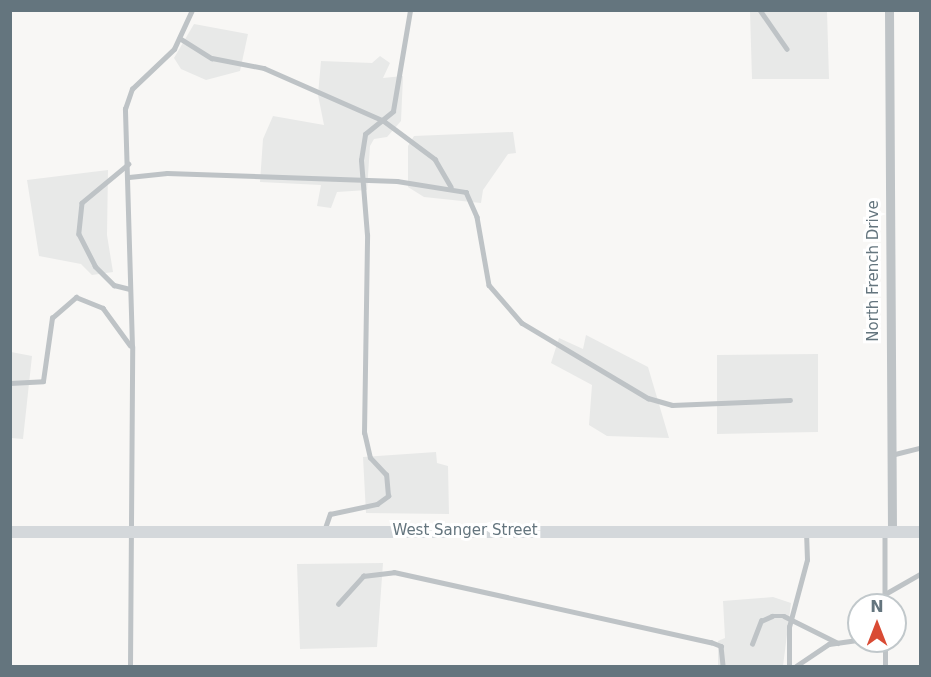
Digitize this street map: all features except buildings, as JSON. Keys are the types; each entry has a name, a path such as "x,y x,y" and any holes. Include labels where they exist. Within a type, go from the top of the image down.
{"main road":[{"name":"West Sanger Street","path":"10,532 921,532"}],"street":[{"name":"North French Drive","path":"888,532 889,10"}],"lane":[{"path":"130,666 133,531 132,347 126,100 181,39 192,10"},
{"path":"324,531 330,514 377,504 388,496 386,475 370,458 364,433 367,235 362,182 365,134 384,121 398,97 410,10"},
{"path":"760,10 787,49"},
{"path":"181,39 212,58 274,71 384,121 435,159 452,187"},
{"path":"129,164 82,203 79,234 95,266 114,285 130,289"},
{"path":"129,177 200,174 452,187 472,198 489,285 522,323 648,398 672,405 790,400"},
{"path":"10,383 43,381 52,318 76,297 104,308 132,347"},
{"path":"889,456 921,448"},
{"path":"789,666 791,620 807,560 806,532"},
{"path":"885,593 888,532"},
{"path":"338,604 363,576 394,572 711,642 721,646 723,666"},
{"path":"887,593 921,574"},
{"path":"752,644 761,621 772,616 791,620 838,643"},
{"path":"796,666 817,649 847,642"}],"shaded area":[{"path":"750,11 827,11 829,79 752,79"},
{"path":"194,24 248,34 240,71 206,80 181,69 174,58"},
{"path":"380,56 390,63 383,78 403,76 401,121 387,137 374,139 370,146 367,190 337,192 331,208 317,206 321,185 260,182 263,139 273,116 324,125 318,95 321,61 372,63"},
{"path":"513,132 516,153 508,154 483,190 481,203 424,197 408,187 408,146 414,136"},
{"path":"108,170 107,235 113,272 92,275 81,264 39,256 27,180"},
{"path":"586,335 648,367 669,438 607,436 589,425 592,385 551,363 559,338 583,349"},
{"path":"11,352 32,356 23,439 11,438"},
{"path":"818,354 818,432 717,434 717,355"},
{"path":"436,452 437,463 448,466 449,514 366,513 363,457"},
{"path":"383,563 377,647 300,649 297,564"},
{"path":"773,597 791,603 783,666 718,666 718,641 725,638 723,601"}]}
